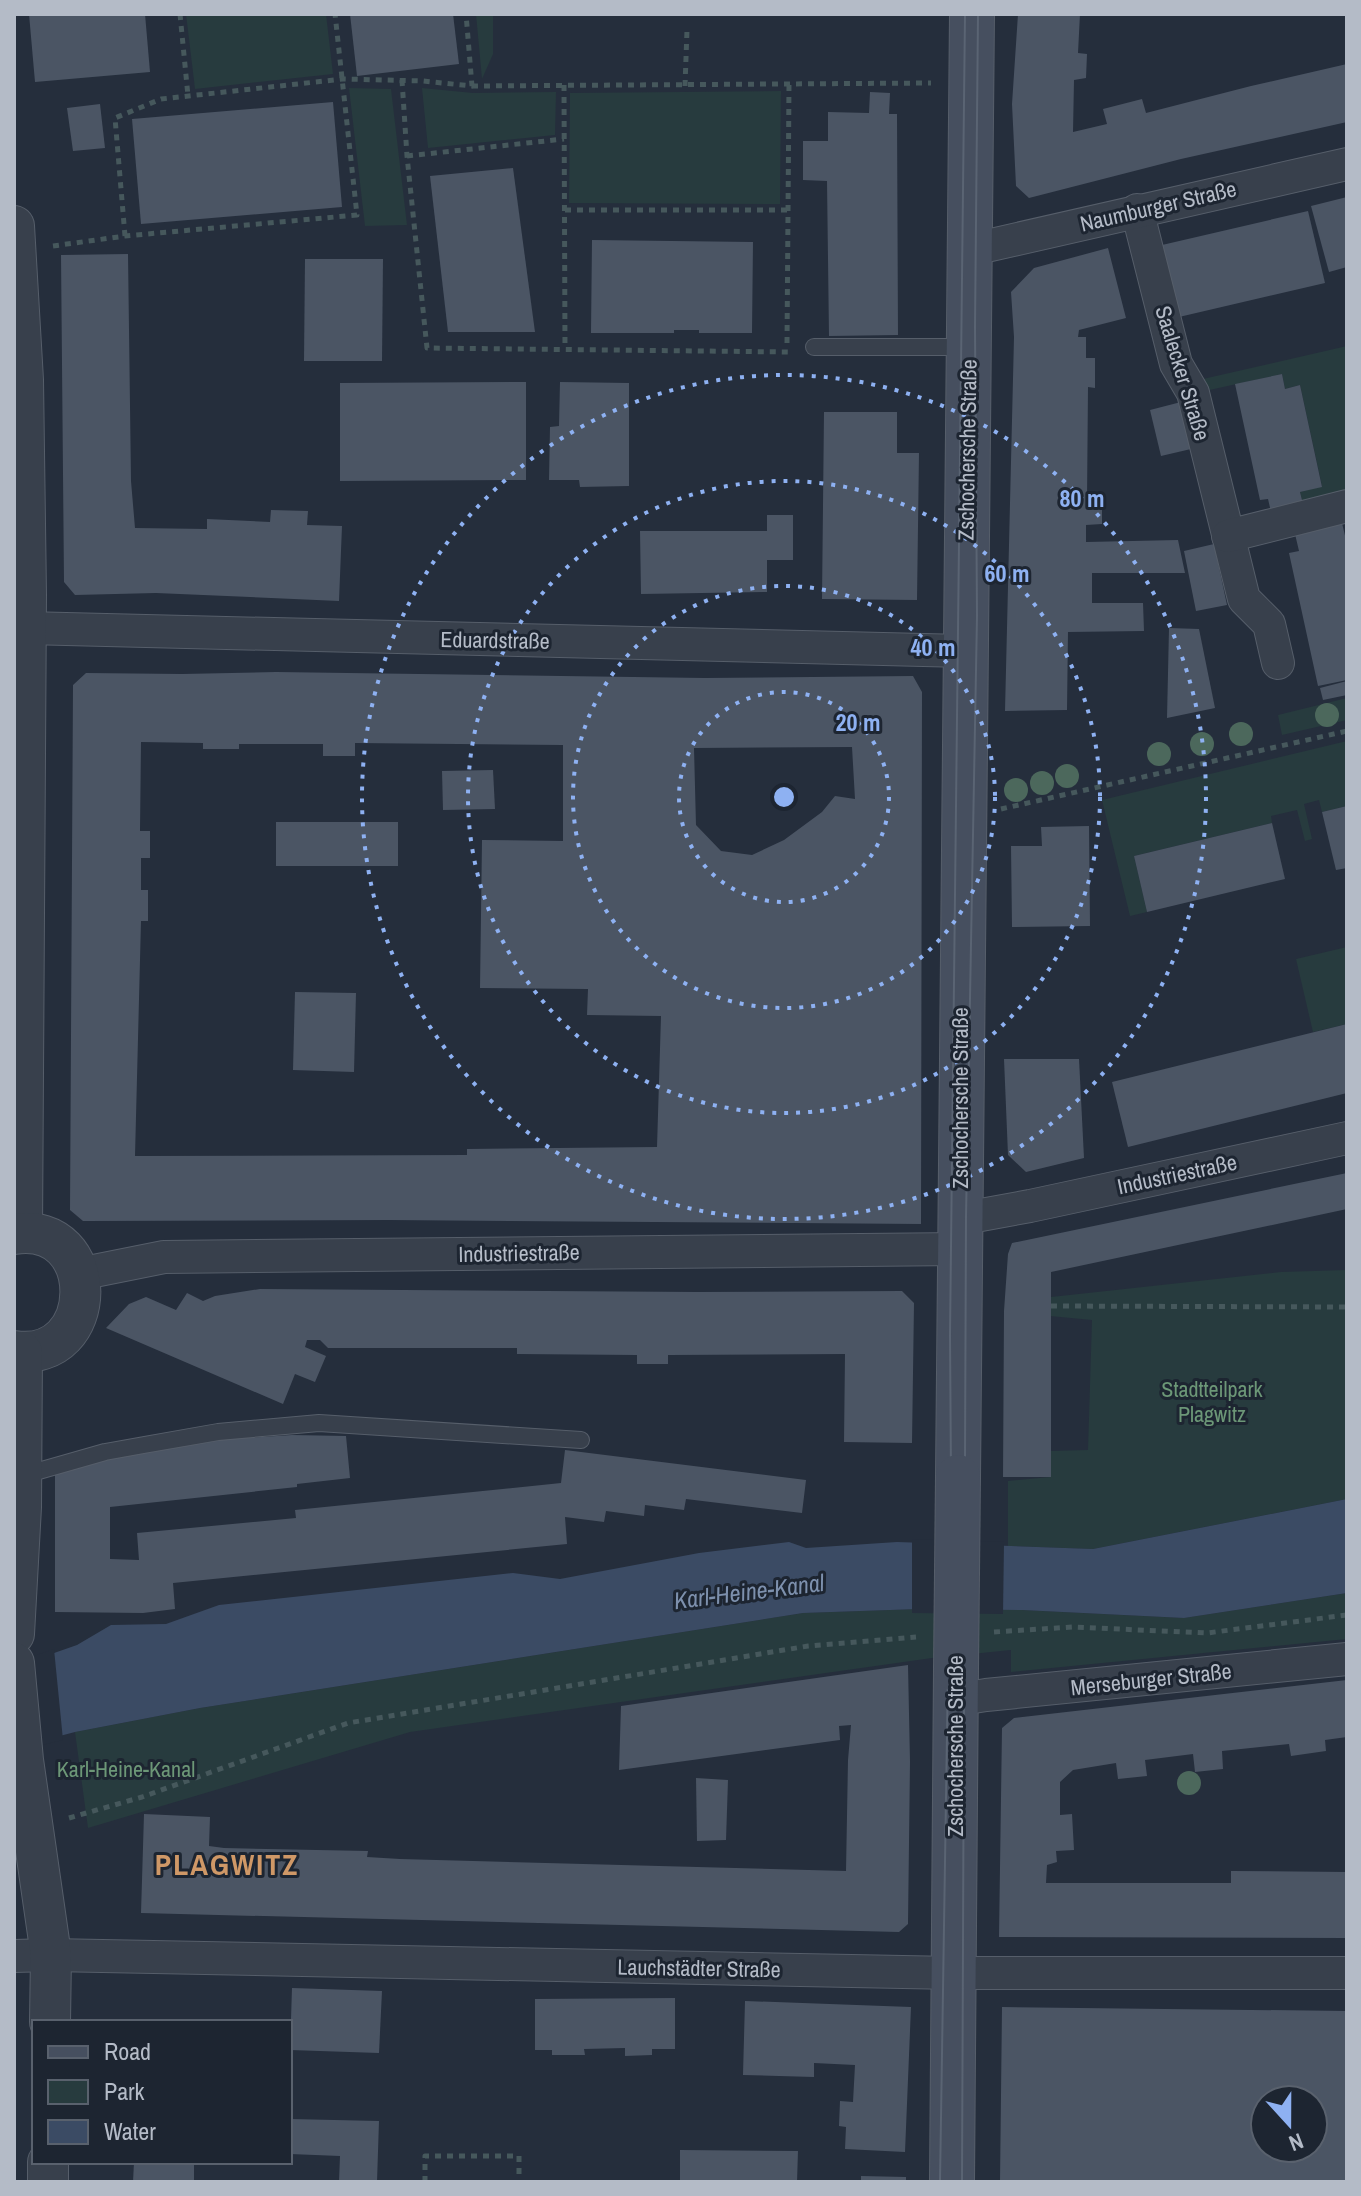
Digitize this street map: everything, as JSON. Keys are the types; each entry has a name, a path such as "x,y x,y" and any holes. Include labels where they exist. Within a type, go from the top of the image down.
{"main road":[{"name":"Zschochersche Straße","path":"952,2182 972,14"}],"street":[{"name":"Naumburger Straße","path":"969,250 1347,164"},
{"name":"Saalecker Straße","path":"1137,210 1176,364 1193,393 1244,599 1269,624 1278,663"},
{"path":"14,1634 21,1476 18,1351 40,1349 56,1342 70,1329 79,1312 82,1293 74,1262 57,1244 46,1237 18,1234 26,628 15,239"},
{"path":"1228,536 1347,506"},
{"name":"Eduardstraße","path":"26,628 964,651"},
{"name":"Industriestraße","path":"79,1274 164,1257 959,1234 1030,1206 1347,1138"},
{"name":"Merseburger Straße","path":"956,1684 986,1695 1347,1659"},
{"path":"14,1663 23,1760 34,1829 32,1955 49,2020"},
{"name":"Lauchstädter Straße","path":"32,1955 954,1973 1347,1973"}],"lane":[{"path":"806,350 968,348"},
{"path":"21,1476 105,1452 144,1445 218,1432 319,1423 581,1440"}],"path":[{"path":"180,14 188,96"},
{"path":"15,239 125,236 357,215 335,14"},
{"path":"466,14 472,86"},
{"path":"685,86 687,30"},
{"path":"125,236 115,118 161,99 343,79 472,86 971,83"},
{"path":"402,80 427,348 806,350"},
{"path":"787,352 789,84"},
{"path":"564,85 565,349"},
{"path":"407,156 564,139"},
{"path":"564,210 788,210"},
{"path":"1020,806 1347,731"},
{"path":"1051,1306 1347,1307"},
{"path":"985,1633 1073,1627 1207,1633 1347,1615"},
{"path":"34,1829 142,1797 348,1723 808,1646 927,1637"},
{"path":"425,2182 425,2156 519,2156 519,2182"}],"green space":[{"path":"186,14 326,14 333,74 195,89"},
{"path":"476,14 493,14 493,54 482,79"},
{"path":"349,88 391,89 407,225 365,226"},
{"path":"422,88 473,93 556,92 555,135 428,148"},
{"path":"781,91 780,204 569,203 570,93"},
{"path":"1347,346 1347,493 1303,504 1300,492 1322,486 1300,385 1285,389 1282,374 1205,391 1203,379"},
{"path":"1347,698 1347,720 1282,735 1278,715"},
{"path":"1347,741 1347,806 1322,812 1319,800 1304,804 1312,839 1305,841 1297,810 1271,816 1272,823 1134,856 1147,912 1130,916 1102,800"},
{"path":"1347,947 1347,1024 1313,1032 1296,959"},
{"name":"Stadtteilpark Plagwitz","path":"1347,1270 1347,1499 1093,1549 1008,1546 1008,1481 1050,1477 1051,1451 1088,1450 1092,1320 1050,1316 1051,1297 1281,1272"},
{"name":"Karl-Heine-Kanal","path":"1347,1593 1347,1639 1011,1672 1011,1650 932,1658 410,1732 88,1828 75,1732 200,1708 803,1613 919,1609 1022,1610 1184,1618"}],"water":[{"path":"1347,1499 1347,1593 1184,1618 1022,1610 919,1609 803,1613 200,1708 75,1732 14,1748 14,1667 77,1645 111,1625 166,1624 219,1605 513,1573 560,1579 699,1553 789,1542 806,1548 897,1542 1093,1549"}],"pier":[{"path":"912,1539 1004,1542 1003,1614 912,1613"},
{"path":"54,1649 63,1740 14,1752 14,1663"}],"building":[{"path":"29,14 145,14 150,72 35,82"},
{"path":"350,14 453,14 459,64 357,76"},
{"path":"1018,14 1080,14 1078,53 1087,54 1086,78 1074,80 1073,132 1107,124 1103,109 1142,99 1146,113 1347,64 1347,122 1181,159 1029,198 1016,186 1012,104"},
{"path":"870,92 890,93 889,114 897,114 898,335 829,336 827,181 803,180 803,141 828,141 828,112 869,113"},
{"path":"333,102 342,207 141,224 132,119"},
{"path":"100,104 105,148 73,151 67,108"},
{"path":"513,168 535,332 448,332 430,176"},
{"path":"1347,197 1347,267 1329,272 1311,206"},
{"path":"1308,211 1325,283 1179,317 1162,245"},
{"path":"592,240 753,242 752,333 674,330 674,333 591,333"},
{"path":"1108,248 1126,318 1079,330 1078,337 1086,337 1086,358 1095,358 1095,388 1088,387 1087,501 1102,501 1102,524 1086,525 1086,542 1178,540 1185,573 1092,573 1092,603 1143,603 1144,631 1068,632 1067,710 1005,711 1014,337 1011,292 1034,268"},
{"path":"128,254 131,481 135,528 207,529 207,519 270,522 271,510 308,511 307,525 342,526 339,601 156,593 75,595 64,582 61,255"},
{"path":"305,259 383,259 382,361 304,361"},
{"path":"1282,374 1285,389 1300,385 1322,487 1300,492 1303,504 1271,512 1268,499 1260,500 1235,384"},
{"path":"526,382 526,480 340,481 340,383"},
{"path":"560,382 629,383 629,486 580,487 579,480 549,480 550,427 559,426"},
{"path":"1181,402 1191,449 1161,456 1150,410"},
{"path":"824,412 897,412 897,453 919,453 917,600 822,599"},
{"path":"767,515 793,515 793,560 767,560 767,592 641,594 640,531 767,531"},
{"path":"1342,523 1347,544 1347,680 1318,686 1289,553 1299,551 1295,534"},
{"path":"1214,544 1227,605 1196,611 1184,551"},
{"path":"1169,628 1199,629 1215,708 1167,718"},
{"path":"276,672 705,678 913,676 922,692 921,1224 83,1221 70,1210 73,685 86,673","holes":["141,742 203,743 203,749 239,749 239,744 323,744 323,756 355,756 355,743 563,745 563,841 482,840 480,988 588,989 587,1015 661,1016 657,1147 467,1149 467,1155 135,1156 141,921 148,921 148,890 141,890 141,858 150,858 150,831 140,831","852,747 855,799 835,796 822,812 784,840 752,855 721,851 696,825 694,748"]},
{"path":"1347,681 1347,695 1323,700 1320,688"},
{"path":"493,770 495,809 443,810 442,771"},
{"path":"1347,806 1347,868 1336,870 1322,812"},
{"path":"276,822 398,822 398,866 276,866"},
{"path":"1272,823 1285,879 1147,912 1134,856"},
{"path":"1089,826 1090,926 1012,927 1011,846 1042,846 1041,827"},
{"path":"295,992 356,993 354,1072 293,1070"},
{"path":"1347,1024 1347,1093 1128,1147 1112,1082"},
{"path":"1004,1059 1079,1059 1084,1158 1026,1172 1008,1155"},
{"path":"1347,1173 1347,1209 1051,1272 1051,1477 1003,1477 1004,1311 1008,1254 1012,1243"},
{"path":"260,1289 902,1291 914,1303 912,1443 844,1442 845,1354 668,1355 668,1364 637,1364 637,1355 517,1354 517,1348 328,1348 320,1340 307,1340 305,1347 326,1356 315,1382 295,1374 283,1404 106,1328 129,1304 146,1297 176,1310 187,1293 203,1301 215,1296"},
{"path":"292,1435 346,1436 350,1478 297,1484 297,1487 110,1507 110,1559 139,1560 137,1533 296,1518 295,1510 561,1483 565,1450 806,1480 802,1513 686,1499 684,1510 645,1505 644,1516 606,1511 604,1522 565,1517 567,1544 173,1583 175,1609 143,1613 55,1612 55,1473 144,1450 213,1440"},
{"path":"908,1665 908,1924 899,1932 141,1913 144,1814 210,1817 209,1846 224,1848 368,1851 367,1857 400,1859 846,1871 851,1725 839,1726 840,1740 619,1770 621,1706"},
{"path":"1347,1680 1347,1737 1325,1740 1326,1751 1291,1756 1289,1744 1222,1751 1223,1769 1195,1772 1193,1754 1145,1760 1147,1776 1118,1779 1116,1763 1073,1770 1060,1782 1060,1815 1072,1814 1074,1850 1056,1851 1057,1862 1047,1865 1046,1883 1231,1883 1231,1871 1347,1872 1347,1938 999,1937 1002,1728 1014,1718"},
{"path":"696,1778 728,1780 726,1840 697,1841"},
{"path":"292,1988 382,1991 379,2053 292,2050"},
{"path":"675,1998 675,2049 652,2049 652,2055 625,2056 625,2048 584,2049 585,2055 552,2055 552,2050 535,2050 535,1999"},
{"path":"745,2001 911,2007 905,2152 845,2149 846,2127 839,2126 840,2101 853,2102 855,2065 814,2063 814,2077 743,2075"},
{"path":"1002,2007 1347,2011 1347,2182 1000,2182"},
{"path":"292,2119 379,2121 377,2182 339,2182 340,2156 292,2154"},
{"path":"680,2150 798,2151 797,2182 680,2182"},
{"path":"134,2164 194,2164 194,2182 133,2182"},
{"path":"861,2176 906,2177 906,2182 861,2182"}],"tram line":[{"path":"940,2182 951,1478 965,14"},
{"path":"962,2182 966,1217 977,616 975,327 978,14"}],"district":[{"name":"PLAGWITZ","path":"227,1865"}]}
